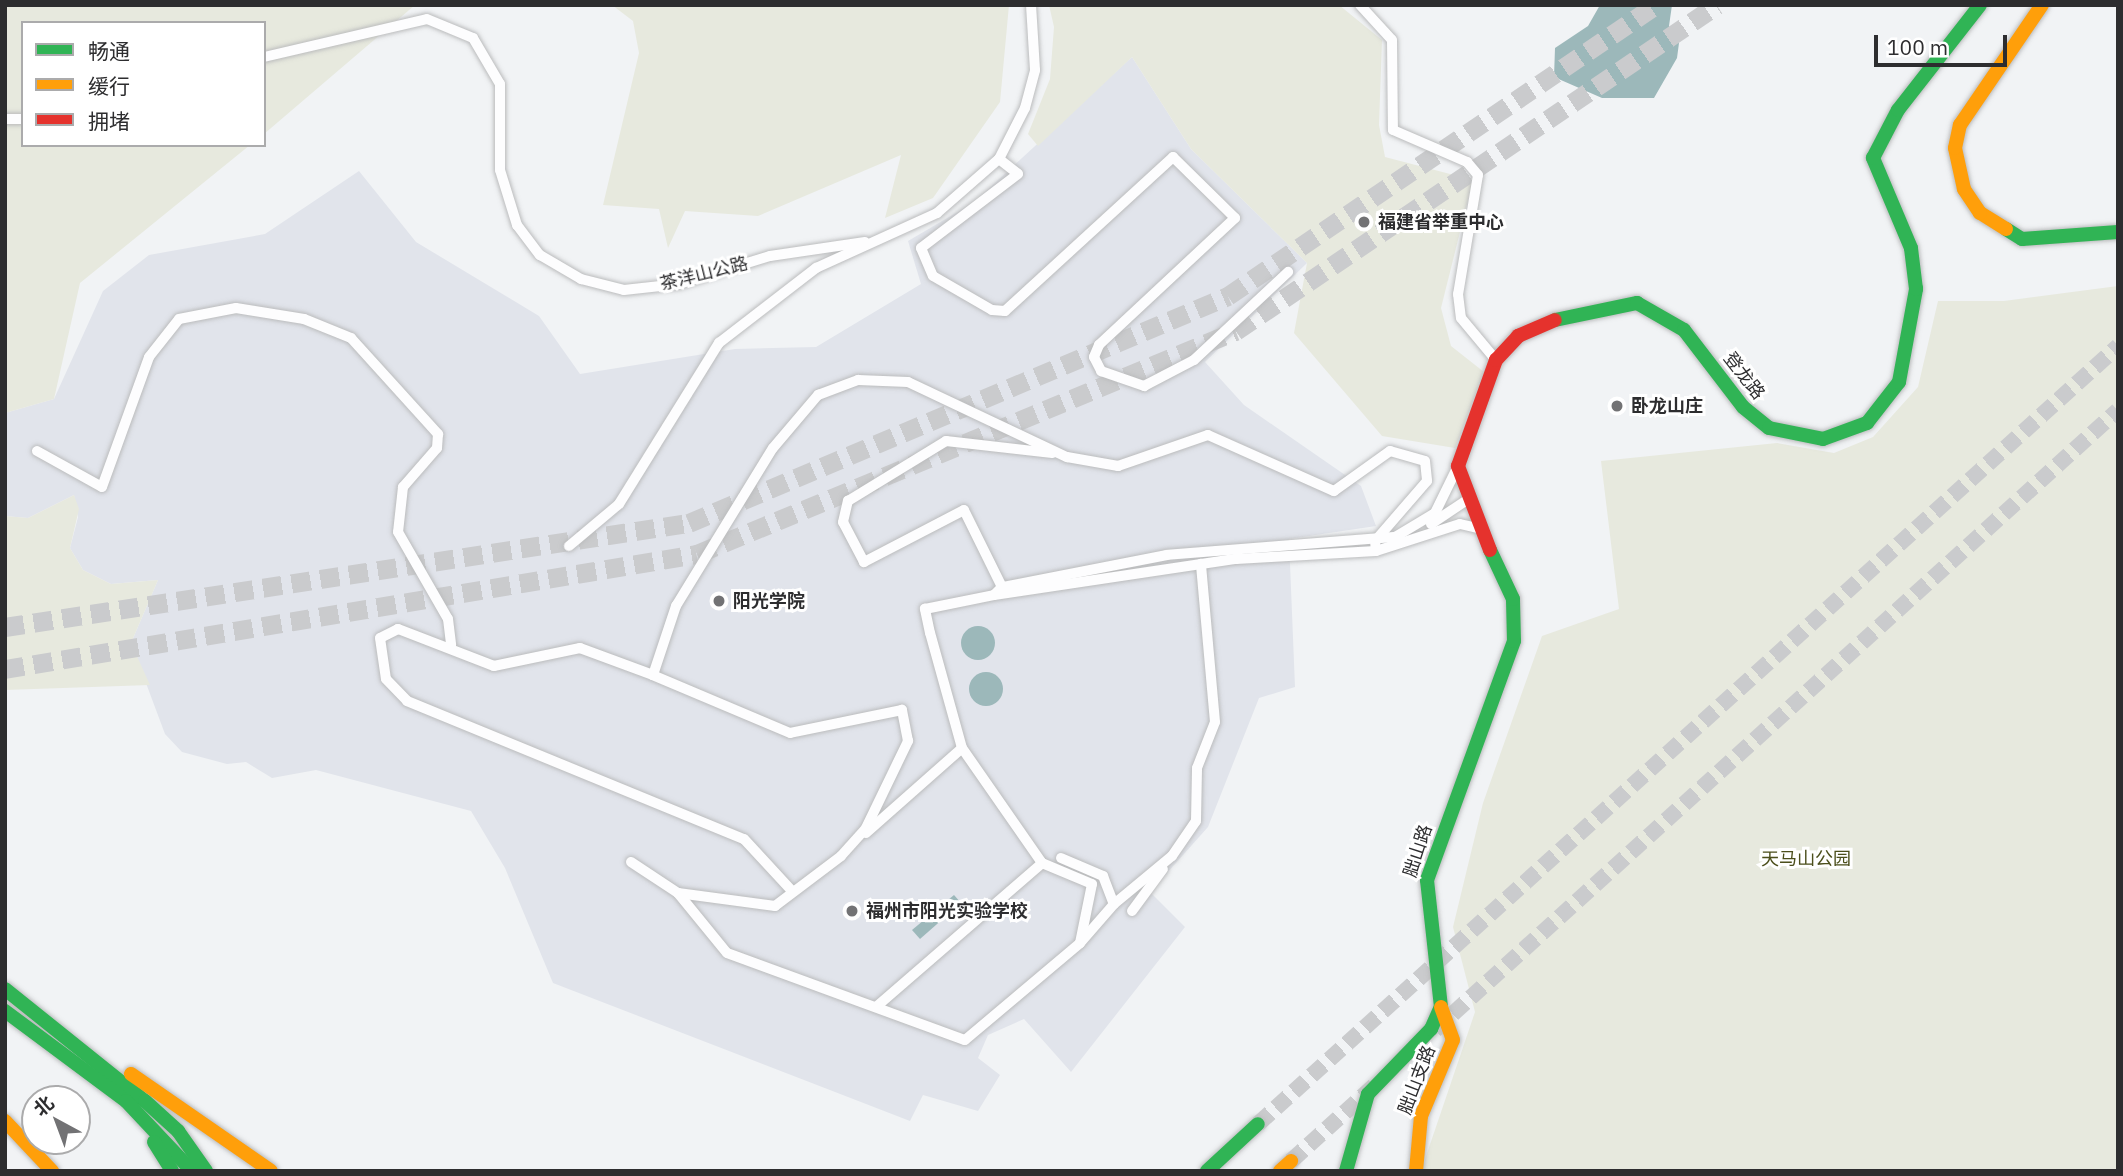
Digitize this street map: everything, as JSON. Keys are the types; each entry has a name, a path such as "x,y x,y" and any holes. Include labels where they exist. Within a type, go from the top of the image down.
{"main road":[{"name":"登龙路","path":"1458,466 1496,360 1518,336 1557,318 1637,303 1684,330 1743,407 1769,428 1823,439 1867,423 1899,382 1916,289 1911,248 1873,158 1898,110 1980,5"},
{"path":"2042,5 1960,125 1955,149 1964,189 1980,213 2022,239 2118,232"},
{"path":"1458,466 1467,500 1482,529"},
{"name":"胐山路","path":"1441,1006 1427,880 1516,630 1513,599 1482,529"},
{"path":"5,989 65,1033 271,1171"},
{"path":"1346,1171 1368,1094 1431,1029 1441,1006"},
{"name":"胐山支路","path":"1416,1171 1421,1116 1453,1040 1441,1006"},
{"path":"5,1011 75,1061 144,1118 192,1171"},
{"path":"65,1033 178,1131 206,1171"},
{"path":"75,1061 154,1142 172,1171"},
{"path":"163,1097 246,1171"},
{"path":"5,1121 52,1171"},
{"path":"1207,1171 1258,1124"},
{"path":"1224,1171 1226,1154"}],"street":[{"path":"569,546 619,504 710,352 816,268 865,242 937,213 999,159 1025,108 1035,70 1031,5"},
{"path":"1360,5 1392,40 1393,130 1467,162 1478,174 1458,295 1461,318 1496,360"},
{"name":"茶洋山公路","path":"266,56 390,23 427,19 473,38 500,84 500,170 517,225 540,255 580,279 624,290 679,284 770,257 865,242"},
{"path":"999,159 1018,174 921,248 933,276 992,310 1005,311 1173,157 1235,218 1099,345 1094,357 1101,371 1144,386 1194,360 1288,272"},
{"path":"37,451 102,487 149,357 178,319 236,308 304,319 351,338 438,434 437,448 403,487 398,532 448,619 452,645"},
{"path":"653,676 670,616 773,448 818,395 858,380 908,382 1068,457"},
{"path":"998,591 964,510 864,562 843,522 848,501 946,442 999,443 1118,466 1208,435 1334,491 1390,451 1425,461 1427,481 1375,546"},
{"path":"1428,528 1458,466"},
{"path":"1428,528 1467,500"},
{"path":"1080,943 1092,884 1042,863 962,748 925,609 1157,557 1375,546 1428,528 1460,524 1482,529"},
{"path":"998,591 1201,564 1265,552"},
{"path":"1157,557 1161,569"},
{"path":"1132,911 1196,821 1197,768 1215,722 1201,564"},
{"path":"792,891 744,839 407,701 386,679 380,638 398,629 452,645 494,666 580,648 790,733 902,710 908,741 866,828 841,856"},
{"path":"678,893 775,906 841,856 962,748"},
{"path":"631,862 678,893 727,953 965,1040 1080,943 1114,904 1172,856"},
{"path":"1061,858 1103,876 1114,904"},
{"path":"876,1007 1042,863"}],"shaded area":[{"name":"阳光学院","path":"1132,57 1191,149 1307,263 1205,362 1244,405 1361,486 1376,526 1289,539 1295,687 1259,698 1208,827 1150,892 1185,927 1071,1072 1024,1019 988,1035 978,1058 1000,1075 978,1111 923,1095 910,1121 553,983 505,868 471,811 316,770 272,778 246,762 227,764 182,752 165,734 131,643 158,580 111,584 83,570 70,548 78,517 74,495 28,518 5,516 5,413 54,399 103,291 149,255 265,234 359,171 416,242 539,316 580,374 735,349 816,347 921,284 908,241 973,203"}],"green space":[{"path":"5,5 415,5 266,132 266,21 21,21 21,147 248,147 80,283 54,399 5,413"},
{"path":"612,5 1009,5 1000,102 933,198 885,218 901,155 758,216 685,211 668,248 659,209 603,205 639,53 633,21"},
{"name":"福建省举重中心","path":"1049,5 1339,5 1382,40 1379,125 1385,157 1473,180 1441,308 1451,346 1484,372 1455,448 1382,436 1294,333 1307,263 1191,149 1132,57 1038,146 1028,134 1050,79 1054,27"},
{"name":"天马山公园","path":"2118,286 2118,1171 1421,1171 1475,1012 1453,927 1483,803 1542,636 1619,609 1601,461 1777,443 1834,453 1873,437 1918,387 1938,301 2004,301"},
{"path":"74,495 79,509 70,548 83,570 111,584 158,580 131,643 150,685 5,690 5,516 28,518"}],"water":[{"path":"1600,5 1672,5 1669,26 1679,43 1677,58 1654,98 1602,98 1554,77 1555,48 1588,26"},
{"path":"978,626 990,631 995,643 990,655 978,660 966,655 961,643 966,631"},
{"path":"986,672 998,677 1003,689 998,701 986,706 974,701 969,689 974,677"},
{"path":"954,895 961,903 920,939 912,930"}],"tunnel":[{"path":"5,627 689,523 1228,296 1656,5"},
{"path":"5,669 697,554 1236,331 1717,5"},
{"path":"1258,1124 2118,346"},
{"path":"1435,1030 2118,410"},
{"path":"1291,1161 1375,1085"}],"traffic: fast":[{"path":"1555,320 1637,303 1684,330 1743,407 1769,428 1823,439 1867,423 1899,382 1916,289 1911,248 1873,158 1898,110 1980,5"},
{"path":"2006,229 2022,239 2118,232"},
{"path":"1346,1171 1368,1094 1431,1029 1441,1007 1427,880 1514,641 1513,599 1490,550"},
{"path":"5,989 145,1101 178,1131 206,1171"},
{"path":"5,1011 126,1101 192,1171"},
{"path":"1207,1171 1258,1124"},
{"path":"154,1142 172,1171"}],"traffic: slow":[{"path":"2006,229 1980,213 1964,189 1955,148 1960,125 2042,5"},
{"path":"1416,1171 1421,1116 1453,1040 1441,1007"},
{"path":"131,1074 271,1171"},
{"path":"5,1121 52,1171"},
{"path":"1280,1171 1291,1161"}],"traffic: jam":[{"path":"1490,550 1458,466 1496,360 1518,336 1555,320"}],"place":[{"name":"福建省举重中心","path":"1364,222"},
{"name":"卧龙山庄","path":"1617,406"},
{"name":"阳光学院","path":"719,601"},
{"name":"福州市阳光实验学校","path":"852,911"}]}
